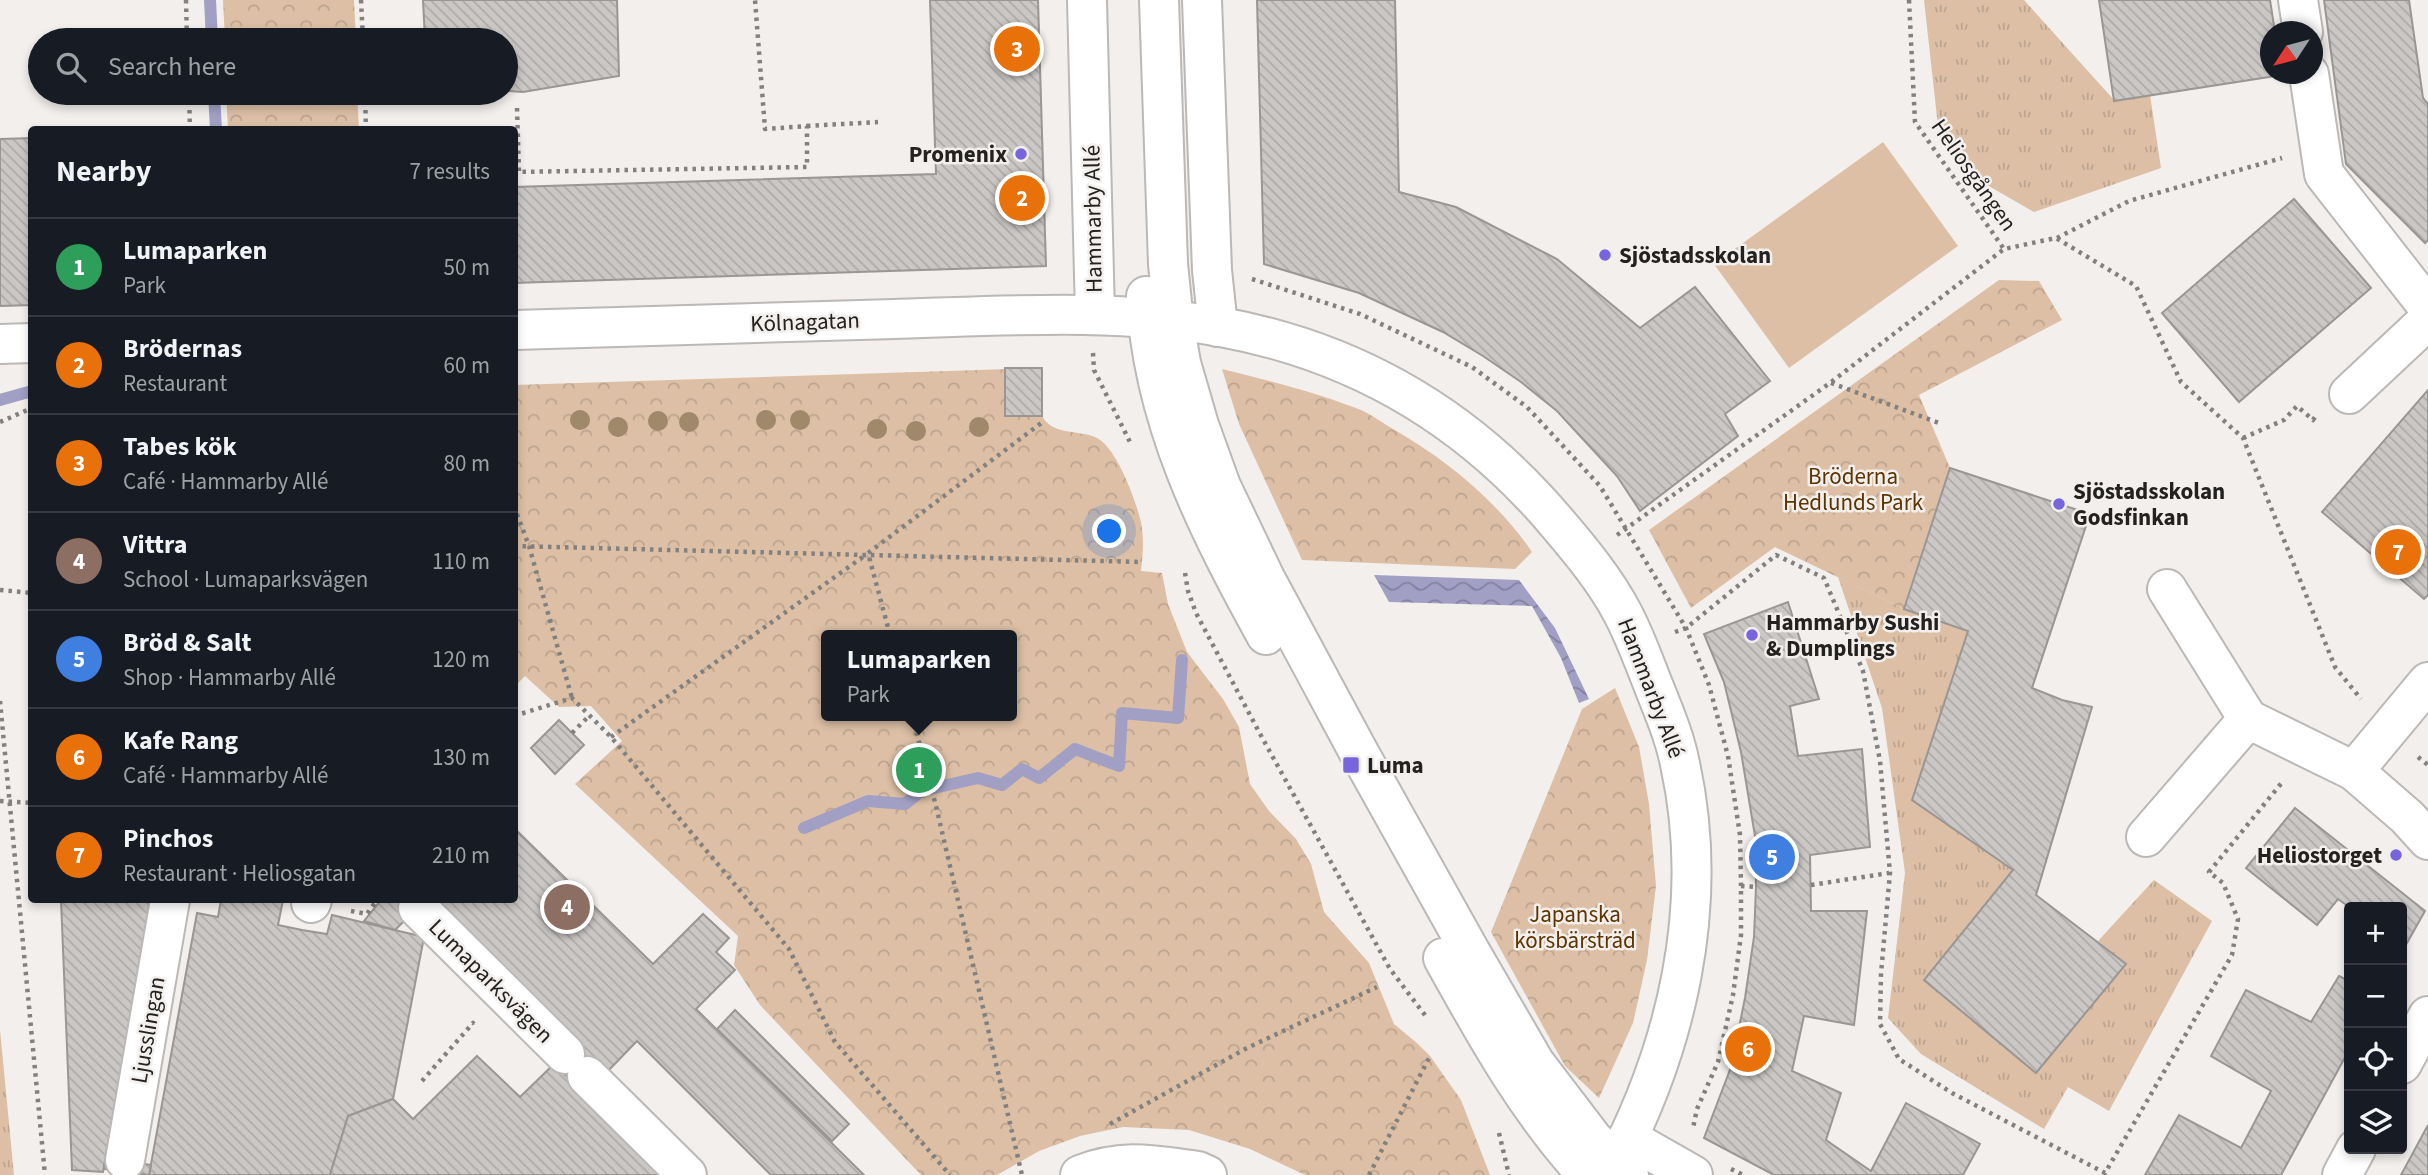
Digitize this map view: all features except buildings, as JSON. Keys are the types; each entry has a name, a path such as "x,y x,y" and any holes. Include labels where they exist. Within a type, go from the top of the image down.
{"street":[{"name":"Hammarby Allé","path":"1087,0 1095,314 1218,327 1303,348 1371,375 1420,401 1487,449 1537,499 1585,556 1621,610 1644,660 1680,761 1689,816 1689,927 1681,982 1668,1036 1650,1089 1614,1165"},
{"path":"1135,0 1161,320 1181,363 1220,486 1265,578 1463,939 1535,1063 1614,1165 1693,1175"},
{"path":"1159,0 1168,264 1161,320"},
{"path":"1202,0 1212,270 1218,327"},
{"path":"2298,0 2301,21"},
{"path":"2311,84 2324,174 2428,307"},
{"name":"Kölnagatan","path":"518,330 1095,314"},
{"path":"2335,402 2428,320"},
{"path":"0,344 28,343"},
{"path":"2167,589 2248,719 2354,771 2407,817 2428,840"},
{"path":"2354,771 2428,681"},
{"path":"2146,837 2248,719"},
{"name":"Ljusslingan","path":"123,1169 169,903"},
{"name":"Lumaparksvägen","path":"418,908 687,1175"},
{"path":"2407,1055 2428,1016"},
{"path":"2342,1175 2353,1154"},
{"path":"1090,1171 1136,1163 1198,1171 1207,1175"}],"path":[{"path":"186,0 187,28"},
{"path":"361,0 362,28"},
{"path":"755,0 765,129 878,122"},
{"name":"Heliosgången","path":"1909,0 1915,122 2004,249 2056,239 2129,201 2320,146"},
{"path":"189,105 190,126"},
{"path":"365,105 366,126"},
{"path":"517,108 517,126"},
{"path":"518,172 807,167 807,126"},
{"path":"2056,239 2136,286 2181,382 2243,438 2335,667"},
{"path":"1585,556 1830,383 2004,249"},
{"path":"1095,314 1092,342 1094,370 1121,429 1135,452"},
{"path":"1830,383 1939,423"},
{"path":"2243,438 2284,420 2297,406 2313,420 2335,402"},
{"path":"0,422 28,410"},
{"path":"611,737 868,553 1044,421"},
{"path":"518,517 529,546 572,698 611,737 789,949 835,1042 950,1175"},
{"path":"518,546 1142,562"},
{"path":"868,553 889,630"},
{"path":"1686,628 1776,555 1824,578 1863,671 1880,761 1890,873 1881,974 1880,1024 1899,1059 1952,1093 2105,1173 2232,954 2238,919 2223,883 2209,872 2285,778"},
{"path":"1184,564 1188,591 1196,613 1258,732 1390,969 1432,1024"},
{"path":"0,590 28,593"},
{"path":"518,715 572,698"},
{"path":"0,701 45,1175"},
{"path":"572,733 590,715"},
{"path":"913,721 936,806 1022,1175"},
{"path":"0,801 28,803"},
{"path":"1811,885 1890,873"},
{"path":"1741,886 1756,887"},
{"path":"367,914 375,903"},
{"path":"1090,1171 1110,1124 1247,1048 1377,987"},
{"path":"422,1081 473,1023 483,1032"},
{"path":"1369,1175 1430,1056"},
{"path":"1496,1126 1509,1175"}],"green space":[{"path":"223,0 354,0 355,28 224,28"},
{"path":"1924,0 2024,0 2114,100 2150,95 2161,168 2034,212 1966,173 1938,126"},
{"path":"227,105 358,105 359,126 228,126"},
{"path":"1883,142 1958,246 1789,368 1714,264"},
{"name":"Bröderna Hedlunds Park","path":"1999,280 2039,281 2062,320 1919,395 1950,468 1904,609 1775,547 1691,608 1649,530"},
{"path":"1042,368 1042,415 1051,426 1095,437 1103,442 1117,462 1130,488 1141,522 1141,571 1162,573 1168,604 1187,652 1223,699 1239,727 1250,784 1269,811 1296,839 1311,864 1324,912 1369,963 1394,1024 1430,1056 1461,1100 1490,1175 1305,1175 1250,1149 1189,1130 1123,1127 1080,1136 1039,1151 997,1175 921,1175 760,1005 734,965 738,936 575,784 622,741 591,706 559,707 525,676 518,683 518,385"},
{"path":"1222,369 1327,398 1373,417 1433,454 1470,483 1503,516 1532,552 1515,569 1302,560 1239,424"},
{"path":"1838,577 1904,609 1968,631 1912,800 2013,870 1924,980 2036,1073 2126,964 2098,941 2154,880 2212,921 2109,1111 2068,1087 2044,1129 1921,1054 1888,1018 1905,873 1882,708"},
{"name":"Japanska körsbärsträd","path":"1615,688 1639,747 1649,804 1656,886 1647,960 1633,1023 1599,1098 1565,1066 1491,932 1582,709"},
{"path":"0,1030 14,1175 0,1175"}],"water":[{"path":"1374,575 1519,580 1555,628 1589,699 1579,703 1561,658 1532,606 1389,602"}],"waterway":[{"path":"210,0 211,28"},
{"path":"215,105 216,126"},
{"path":"0,400 28,392"},
{"path":"804,828 868,801 905,804 921,791 978,778 1002,785 1022,769 1039,778 1075,749 1119,766 1122,713 1178,718 1182,660"}],"place":[{"name":"Tabes kök","path":"1017,49"},
{"name":"Promenix","path":"1021,154"},
{"name":"Brödernas","path":"1022,198"},
{"name":"Sjöstadsskolan","path":"1605,255"},
{"name":"Sjöstadsskolan Godsfinkan","path":"2059,504"},
{"name":"Pinchos","path":"2398,552"},
{"name":"Hammarby Sushi & Dumplings","path":"1752,635"},
{"name":"Luma","path":"1351,765"},
{"name":"Lumaparken","path":"919,770"},
{"name":"Heliostorget","path":"2396,855"},
{"name":"Bröd & Salt","path":"1772,857"},
{"name":"Vittra","path":"567,907"},
{"name":"Kafe Rang","path":"1748,1049"}]}
